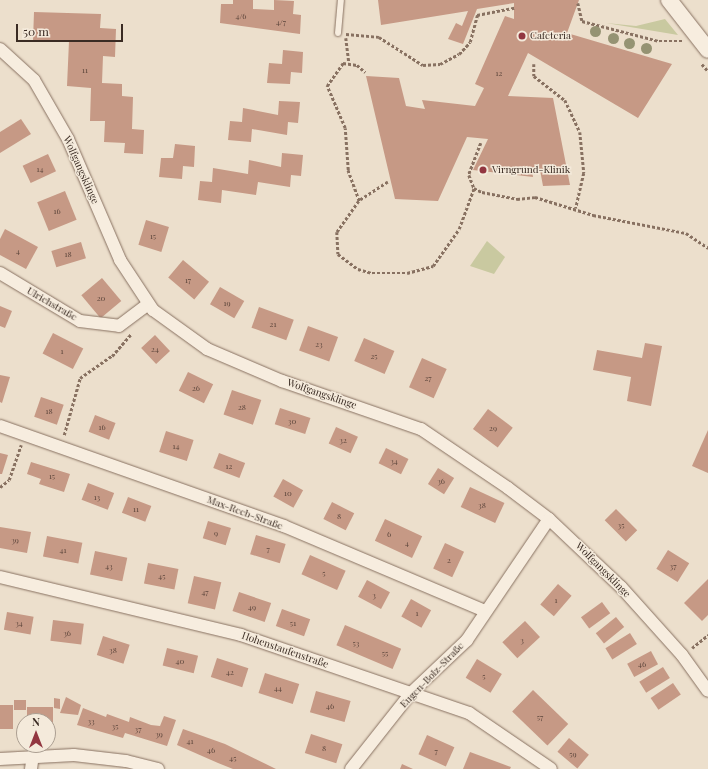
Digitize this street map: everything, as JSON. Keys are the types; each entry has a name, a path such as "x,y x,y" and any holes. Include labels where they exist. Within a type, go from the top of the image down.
{"street":[{"path":"669,0 703,54"},
{"name":"Wolfgangsklinge","path":"0,49 34,80 68,139 120,260 148,304 207,350 282,381 421,429 549,519 621,587 682,656 708,691"},
{"name":"Ulrichstraße","path":"0,274 80,321 119,326 148,304"},
{"name":"Max-Reeb-Straße","path":"0,426 284,526 485,611"},
{"name":"Eugen-Bolz-Straße","path":"351,769 411,693 467,640 485,611 549,519"},
{"name":"Hohenstaufenstraße","path":"0,577 241,635 469,713 551,769"},
{"path":"0,760 33,755 126,761 158,769"},
{"path":"31,769 33,755"}],"lane":[{"path":"338,34 341,0"}],"path":[{"path":"578,3 582,21 659,41 683,41 688,47"},
{"path":"338,34 379,37 423,64 440,64 459,54 470,42 477,15 514,8"},
{"path":"346,34 349,61 365,72"},
{"path":"703,54 708,71"},
{"path":"349,61 337,69 327,86 345,128 348,170 359,201"},
{"path":"534,64 534,76 565,100 580,132 584,173 576,208"},
{"path":"388,182 359,201 341,222 335,245 338,254 358,269 407,273 422,271 442,257 459,229 474,188 470,168 481,143"},
{"path":"474,188 518,199 536,197 576,208 593,215 686,233 708,248"},
{"path":"60,447 80,378 112,356 137,327"},
{"path":"0,487 9,480 24,435"},
{"path":"682,656 708,635"}],"green space":[{"path":"665,19 678,35 606,23 636,26"},
{"path":"487,241 505,257 494,274 470,266"}],"building":[{"path":"233,0 253,0 253,9 274,10 274,0 294,1 293,14 301,15 300,34 220,23 221,4 233,4"},
{"path":"378,0 579,0 567,33 672,64 638,118 528,53 508,96 553,98 570,185 543,186 540,170 532,170 533,177 473,170 488,139 467,137 438,201 395,199 366,76 399,78 406,106 425,109 422,100 475,106 484,88 475,84 505,16 514,19 514,3 477,9 463,44 448,39 456,23 462,26 468,11 381,25"},
{"path":"34,12 101,14 100,28 116,29 115,57 103,56 102,83 122,84 122,96 133,97 132,129 144,130 143,154 124,153 125,143 104,142 105,121 90,121 91,88 67,86 69,41 33,40"},
{"path":"283,50 303,52 302,73 291,72 290,84 267,83 269,63 282,64"},
{"path":"279,101 300,102 298,123 288,122 287,135 252,129 251,142 228,140 230,121 242,122 243,108 278,115"},
{"path":"21,119 31,134 0,153 0,132"},
{"path":"175,144 195,146 194,167 183,166 182,179 159,177 161,158 173,158"},
{"path":"282,153 303,155 301,176 291,175 290,187 258,182 256,195 222,190 221,203 198,200 200,181 212,182 213,168 248,174 249,160 281,167"},
{"path":"48,154 56,171 31,183 23,166"},
{"path":"65,191 77,220 49,231 37,202"},
{"path":"146,220 169,227 161,252 138,245"},
{"path":"5,229 38,247 26,269 0,255 0,239"},
{"path":"81,242 86,258 56,267 51,251"},
{"path":"183,260 209,282 194,299 168,278"},
{"path":"102,278 121,301 101,318 81,295"},
{"path":"220,287 244,301 234,318 210,304"},
{"path":"0,306 12,311 5,328 0,326"},
{"path":"259,307 294,320 286,340 251,328"},
{"path":"308,326 338,337 329,361 299,350"},
{"path":"53,333 83,348 73,369 43,353"},
{"path":"155,335 170,351 156,364 141,348"},
{"path":"364,338 394,351 385,374 354,361"},
{"path":"645,343 662,346 651,406 627,401 631,377 593,370 597,350 642,358"},
{"path":"422,358 447,369 434,398 409,387"},
{"path":"188,372 213,384 204,403 179,391"},
{"path":"0,375 10,377 2,403 0,402"},
{"path":"232,390 261,400 253,425 224,415"},
{"path":"41,397 64,405 57,425 34,417"},
{"path":"280,408 310,418 305,434 275,424"},
{"path":"488,409 513,428 498,448 473,429"},
{"path":"95,415 116,423 109,440 89,432"},
{"path":"336,427 358,437 351,453 329,443"},
{"path":"708,430 708,473 692,466"},
{"path":"166,431 194,440 187,461 159,452"},
{"path":"386,448 408,459 401,474 379,463"},
{"path":"0,453 8,455 2,474 0,474"},
{"path":"219,453 245,463 239,478 213,468"},
{"path":"31,462 70,474 64,492 39,484 41,479 27,474"},
{"path":"438,468 454,478 444,494 428,484"},
{"path":"283,479 303,490 293,508 273,496"},
{"path":"88,483 114,493 108,510 82,500"},
{"path":"470,487 504,503 495,523 461,507"},
{"path":"128,497 151,506 145,522 122,513"},
{"path":"332,502 354,513 346,530 323,519"},
{"path":"616,509 637,530 626,542 605,520"},
{"path":"385,519 422,536 412,558 375,541"},
{"path":"208,521 231,528 226,545 203,538"},
{"path":"0,527 31,532 27,553 0,548"},
{"path":"256,535 286,544 280,563 250,554"},
{"path":"47,536 82,543 78,563 43,557"},
{"path":"445,543 464,552 452,577 433,568"},
{"path":"668,550 689,563 678,582 656,569"},
{"path":"95,551 127,558 122,581 90,574"},
{"path":"310,555 346,571 337,590 301,574"},
{"path":"148,563 178,569 174,590 144,584"},
{"path":"194,576 221,582 215,610 188,603"},
{"path":"708,579 708,615 702,621 684,603"},
{"path":"367,580 390,592 381,609 358,597"},
{"path":"558,584 572,596 554,616 540,604"},
{"path":"239,592 271,603 265,622 232,611"},
{"path":"411,599 431,610 421,628 401,616"},
{"path":"602,602 610,613 589,629 581,617"},
{"path":"282,609 310,619 304,636 276,626"},
{"path":"7,612 34,617 30,634 4,630"},
{"path":"616,617 624,627 604,643 596,633"},
{"path":"53,620 84,624 81,645 50,641"},
{"path":"525,621 540,637 517,658 502,642"},
{"path":"345,625 401,649 393,669 336,645"},
{"path":"630,633 637,644 612,659 605,648"},
{"path":"103,636 130,645 123,664 97,655"},
{"path":"167,648 198,656 194,673 163,665"},
{"path":"651,651 658,664 634,677 627,664"},
{"path":"217,658 248,668 242,687 211,677"},
{"path":"477,659 502,674 491,693 466,678"},
{"path":"663,667 670,678 646,693 639,682"},
{"path":"265,673 299,684 293,704 259,693"},
{"path":"673,683 681,695 658,710 651,698"},
{"path":"533,690 568,724 547,746 512,712"},
{"path":"316,691 351,701 345,722 310,712"},
{"path":"66,697 81,705 78,715 60,713"},
{"path":"54,698 60,699 60,709 54,708"},
{"path":"14,700 26,700 26,710 14,710"},
{"path":"0,705 13,705 13,729 0,729"},
{"path":"27,707 53,707 53,713 27,713"},
{"path":"83,708 106,717 107,714 129,722 130,717 151,725 160,726 164,716 176,720 167,746 125,733 123,738 77,725"},
{"path":"183,729 225,744 276,769 233,769 218,763 177,745"},
{"path":"311,734 342,744 336,763 305,753"},
{"path":"427,735 454,747 446,766 418,754"},
{"path":"569,738 589,755 577,769 557,752"},
{"path":"470,752 511,767 510,769 463,769"},
{"path":"402,764 413,769 400,769"}],"place":[{"name":"Cafeteria","path":"522,36"},
{"name":"Virngrund-Klinik","path":"483,170"}]}
